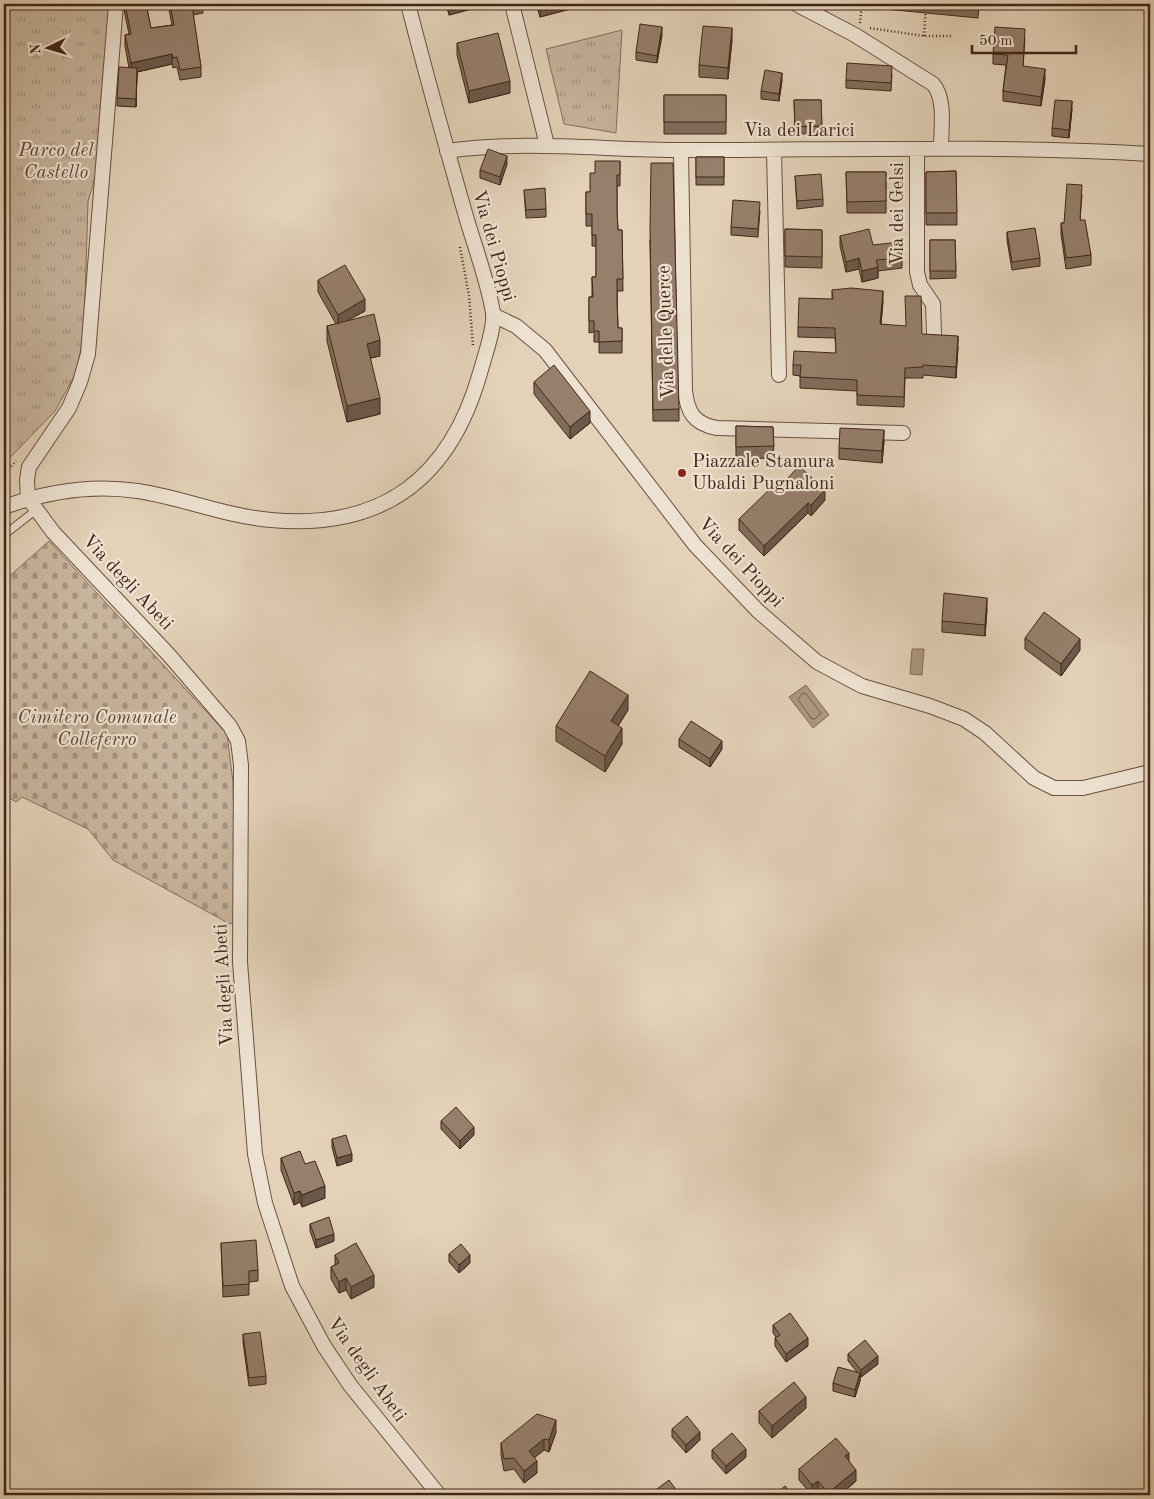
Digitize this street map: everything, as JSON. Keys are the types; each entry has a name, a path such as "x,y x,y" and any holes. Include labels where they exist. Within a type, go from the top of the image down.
{"street":[{"path":"32,504 27,480 29,467 69,408 80,382 88,354 116,4"},
{"name":"Via dei Pioppi","path":"408,4 493,315 516,326 544,350 695,545 769,622 817,662 862,686 930,706 964,719 1008,752 1031,775 1054,788 1083,788 1150,772"},
{"path":"512,4 547,145"},
{"path":"796,4 855,35 933,84 940,101 941,148"},
{"name":"Via dei Larici","path":"447,151 547,145 681,150 941,148 1071,150 1150,154"},
{"name":"Via dei Gelsi","path":"917,149 917,272 920,285 933,304 934,334"},
{"name":"Via delle Querce","path":"681,150 685,390 687,406 693,417 703,425 717,428 903,433"},
{"path":"774,150 779,375"},
{"path":"4,507 32,504 62,490 111,488 146,493 238,515 302,521 337,519 377,508 399,496 421,477 454,435 477,384 493,315"},
{"name":"Via degli Abeti","path":"32,504 63,542 194,682 230,726 238,741 241,765 240,962 255,1154 265,1203 292,1286 324,1346 350,1385 439,1495"}],"lane":[{"path":"4,535 32,504"}],"path":[{"path":"860,30 862,4"},
{"path":"924,36 926,4"},
{"path":"869,28 924,36 952,36"},
{"path":"459,245 473,323 472,351"},
{"path":"4,474 21,456"}],"green space":[{"name":"Parco del Castello","path":"4,4 110,4 99,166 88,201 84,335 75,375 55,411 4,464 4,179 10,167 4,154"},
{"path":"622,30 616,133 564,124 546,49"},
{"name":"Cimitero Comunale Colleferro","path":"49,541 227,734 233,782 236,921 230,924 113,860 88,829 22,797 16,802 4,795 4,581"}],"water":[{"path":"912,649 924,649 922,675 910,674"},
{"path":"806,685 829,715 813,728 789,697"}],"building":[{"path":"125,4 146,4 151,28 174,25 170,4 200,4 192,5 201,67 180,70 177,57 173,58 172,54 131,63 125,35 131,34"},
{"path":"953,4 978,4 978,6"},
{"path":"640,24 662,27 657,56 636,52"},
{"path":"703,26 732,28 728,68 699,65"},
{"path":"995,27 1025,29 1023,66 1045,69 1041,97 1003,91 1008,55 993,54"},
{"path":"498,33 510,81 469,91 457,43"},
{"path":"847,63 892,66 891,83 846,80"},
{"path":"119,67 137,68 136,99 117,98"},
{"path":"765,70 782,73 779,94 761,91"},
{"path":"664,95 726,95 726,122 664,122"},
{"path":"794,100 821,100 822,126 795,127"},
{"path":"1055,100 1072,101 1069,130 1052,128"},
{"path":"488,149 507,156 500,177 480,170"},
{"path":"696,157 724,157 724,177 696,177"},
{"path":"595,161 620,161 620,175 617,175 617,210 618,230 622,230 623,279 617,279 617,300 618,328 622,328 622,341 599,342 599,331 594,331 594,321 589,321 589,297 593,297 592,277 596,277 596,235 592,235 592,214 586,214 586,192 590,192 590,173 595,173"},
{"path":"1147,161 1150,161 1150,193 1147,192"},
{"path":"651,163 673,163 679,409 653,410 650,229"},
{"path":"956,171 957,213 926,213 926,172"},
{"path":"846,172 886,172 886,201 847,202"},
{"path":"821,174 823,199 797,201 795,176"},
{"path":"1067,184 1082,185 1080,220 1085,220 1091,255 1066,258 1061,223 1064,223"},
{"path":"545,188 546,209 526,210 524,190"},
{"path":"733,200 760,202 758,229 731,227"},
{"path":"1035,228 1040,258 1012,262 1007,232"},
{"path":"785,229 822,230 822,257 785,256"},
{"path":"869,229 873,245 900,242 902,258 876,260 878,267 862,271 859,258 846,262 840,236"},
{"path":"930,240 955,240 956,271 930,271"},
{"path":"345,265 365,299 338,315 318,280"},
{"path":"851,288 883,291 880,324 906,326 905,296 921,296 922,334 958,336 956,367 923,365 923,367 905,368 904,397 857,395 857,380 800,377 801,365 793,365 794,351 836,353 835,328 798,327 799,298 833,299 832,290"},
{"path":"374,314 380,340 367,344 380,398 347,406 327,326"},
{"path":"554,365 590,411 570,427 534,382"},
{"path":"736,426 773,427 774,446 736,447"},
{"path":"840,428 884,430 882,451 839,448"},
{"path":"799,466 825,490 811,505 808,503 764,546 739,519 773,486 777,490"},
{"path":"944,593 987,598 985,625 942,621"},
{"path":"1044,612 1080,639 1061,664 1025,638"},
{"path":"590,671 628,695 611,721 622,728 605,756 556,726"},
{"path":"691,721 722,741 710,759 679,739"},
{"path":"456,1107 474,1127 460,1141 441,1121"},
{"path":"346,1135 352,1154 337,1158 332,1139"},
{"path":"300,1151 305,1164 315,1161 325,1186 302,1195 300,1191 294,1193 281,1158"},
{"path":"329,1217 334,1234 316,1240 310,1224"},
{"path":"256,1240 258,1270 249,1271 249,1284 223,1286 221,1243"},
{"path":"356,1243 374,1275 351,1287 346,1278 339,1282 331,1267 339,1263 335,1255"},
{"path":"461,1244 470,1255 459,1265 449,1254"},
{"path":"790,1313 808,1338 786,1354 775,1338 780,1335 773,1325"},
{"path":"260,1332 266,1376 249,1378 243,1334"},
{"path":"865,1340 878,1356 861,1370 848,1354"},
{"path":"838,1367 860,1373 855,1390 833,1383"},
{"path":"794,1382 806,1397 772,1426 759,1411"},
{"path":"537,1414 556,1420 549,1440 544,1439 529,1451 537,1461 524,1471 514,1458 504,1459 501,1443"},
{"path":"687,1416 700,1432 686,1445 672,1429"},
{"path":"732,1433 746,1449 726,1466 712,1450"},
{"path":"836,1438 849,1453 845,1456 856,1470 828,1493 818,1481 812,1485 799,1469"},
{"path":"669,1480 680,1495 649,1495"},
{"path":"785,1486 793,1495 774,1495"},
{"path":"700,1489 705,1495 692,1495"}],"place":[{"name":"Piazzale Stamura Ubaldi Pugnaloni","path":"682,473"}]}
